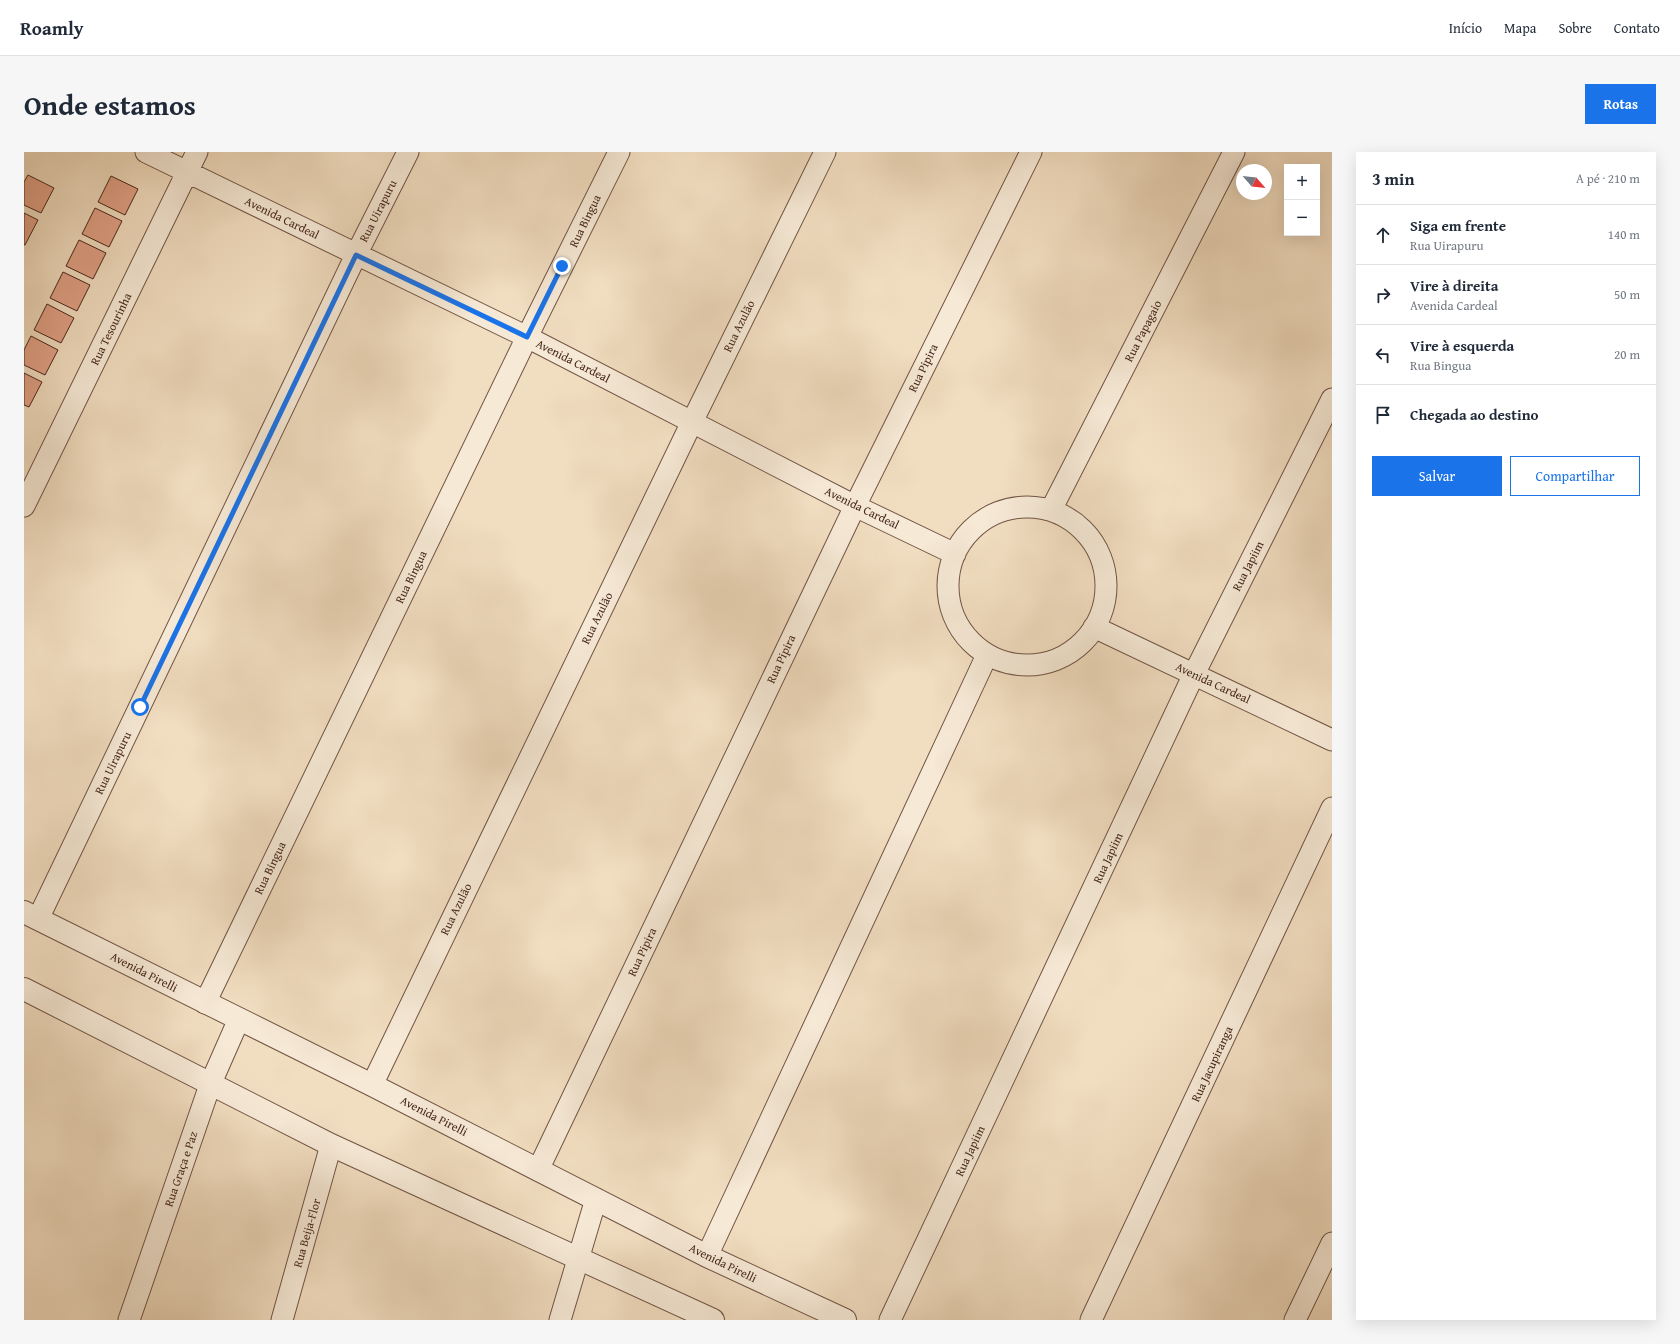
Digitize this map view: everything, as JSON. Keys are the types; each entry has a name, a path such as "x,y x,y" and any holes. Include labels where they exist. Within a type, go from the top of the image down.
{"street":[{"name":"Avenida Cardeal","path":"146,152 527,337 855,506 955,554"},
{"name":"Rua Tesourinha","path":"24,506 197,152"},
{"name":"Rua Uirapuru","path":"31,916 408,152"},
{"name":"Rua Bingua","path":"205,1003 527,337 619,152"},
{"name":"Rua Azulão","path":"372,1084 692,422 825,152"},
{"name":"Rua Pipira","path":"538,1170 855,506 1031,152"},
{"name":"Rua Papagaio","path":"1051,510 1234,152"},
{"name":"Rua Japiim","path":"890,1320 1194,674 1332,399"},
{"path":"1021,507 1036,507 1051,510 1070,519 1085,532 1097,548 1104,568 1106,588 1102,608 1094,627 1084,640 1072,651 1058,658 1042,663 1026,665 1010,663 987,655 966,637 956,620 950,601 948,582 955,554 967,535 978,524 991,516 1005,510 1021,507"},
{"name":"Avenida Cardeal","path":"1094,627 1332,740"},
{"path":"707,1256 987,655"},
{"name":"Rua Jacupiranga","path":"1091,1320 1332,808"},
{"name":"Avenida Pirelli","path":"31,916 372,1084 707,1256 844,1320"},
{"path":"24,989 210,1085 331,1145 714,1320"},
{"name":"Rua Graça e Paz","path":"129,1320 210,1085 239,1019"},
{"name":"Rua Beija-Flor","path":"282,1320 331,1145"},
{"path":"560,1320 596,1199"},
{"path":"1294,1320 1332,1243"}],"building":[{"path":"28,175 54,188 41,213 24,205 24,182"},
{"path":"111,176 138,189 125,215 98,202"},
{"path":"95,208 122,221 109,247 82,234"},
{"path":"24,213 38,220 25,245 24,245"},
{"path":"79,240 106,253 93,279 66,266"},
{"path":"63,272 90,285 77,311 50,298"},
{"path":"47,304 74,318 61,343 34,330"},
{"path":"31,336 58,350 45,375 24,365 24,350"},
{"path":"24,373 42,382 29,407 24,405"}],"route":[{"path":"140,707 356,255 527,337 562,266"}]}
